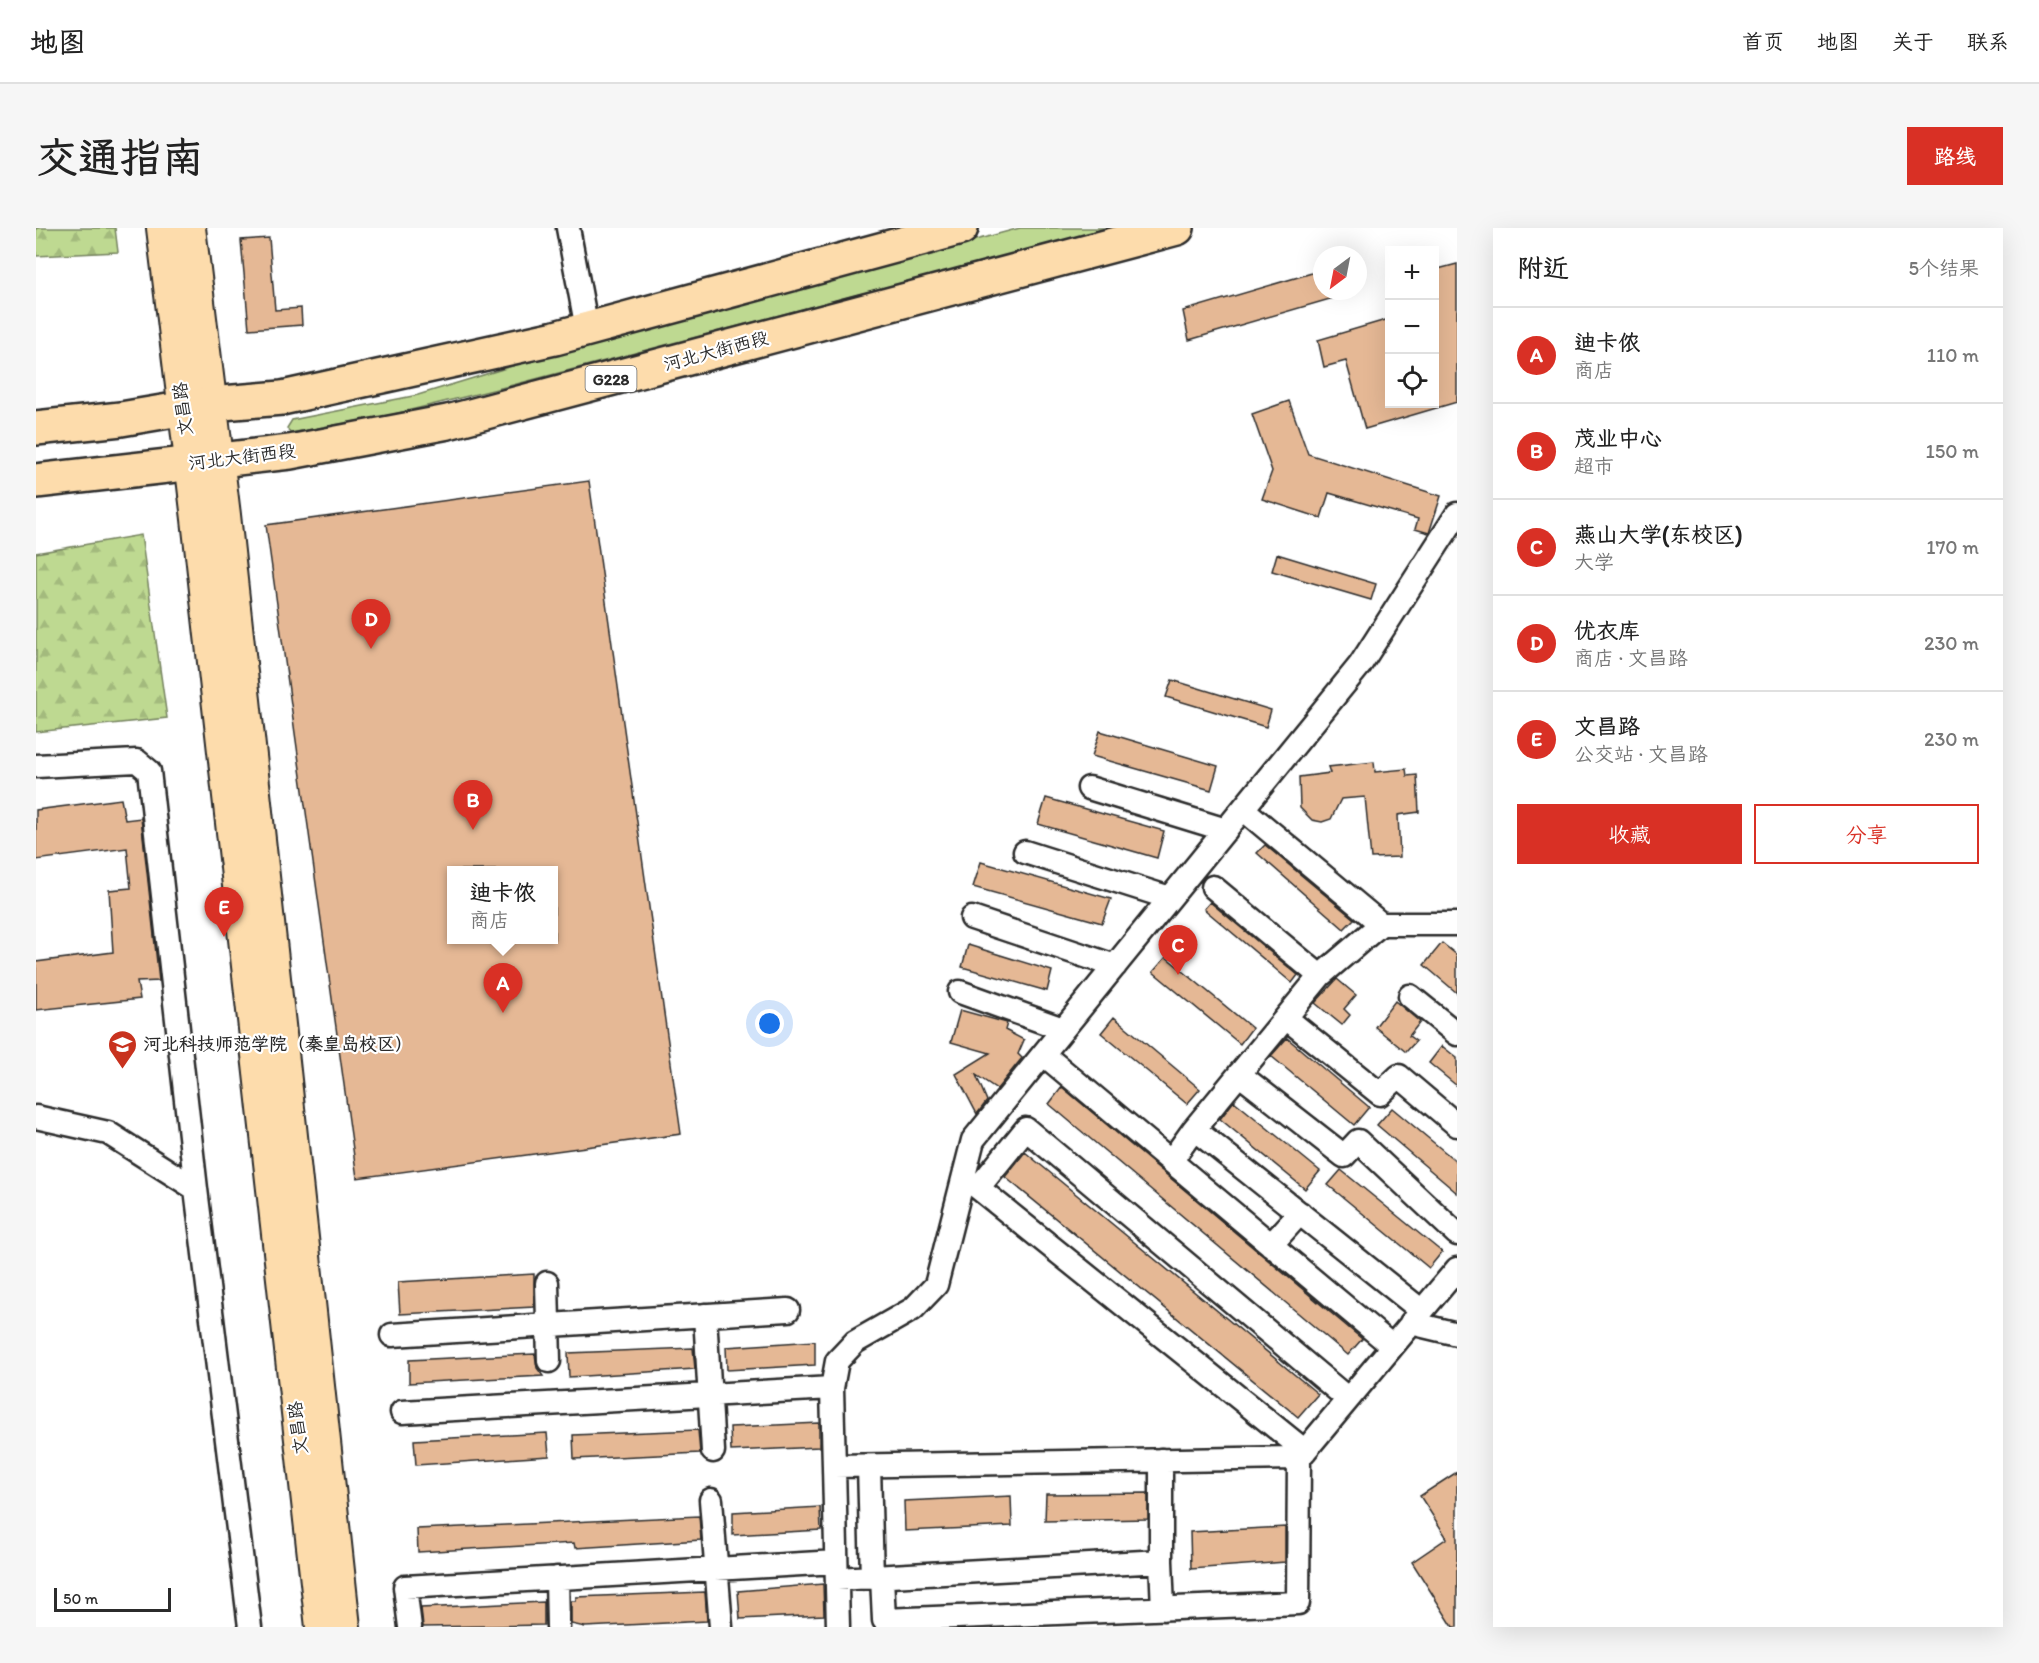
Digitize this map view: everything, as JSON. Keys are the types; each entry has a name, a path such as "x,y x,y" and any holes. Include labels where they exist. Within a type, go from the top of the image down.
{"highway":[{"path":"36,428 197,406 282,398 587,329 961,228"},
{"name":"河北大街西段","path":"36,481 290,452 448,423 1177,228"}],"main road":[{"name":"文昌路","path":"162,228 197,406"},
{"name":"文昌路","path":"190,228 197,406 321,1627"},
{"name":"文昌路","path":"203,462 345,1627"}],"street":[{"path":"568,228 587,329"},
{"path":"838,1627 832,1388 837,1361 855,1342 913,1310 936,1285 971,1182 972,1140 1360,665 1457,514"},
{"path":"36,766 137,761 149,771 196,1190 250,1627"},
{"path":"1089,788 1226,830"},
{"path":"1243,809 1381,924 1457,924"},
{"path":"1025,852 1170,898"},
{"path":"1213,887 1320,976"},
{"path":"972,918 1115,966"},
{"path":"1171,1161 1194,1129 1320,976 1381,924"},
{"path":"960,992 1063,1029"},
{"path":"1410,996 1457,1034"},
{"path":"1286,1018 1380,1094 1399,1076 1457,1125"},
{"path":"1043,1054 1392,1346"},
{"path":"1239,1074 1344,1156 1358,1141 1457,1234"},
{"path":"36,1117 108,1133 196,1190"},
{"path":"1194,1129 1300,1213 1417,1317 1457,1334"},
{"path":"971,1182 1026,1130 1348,1399"},
{"path":"971,1182 1302,1454"},
{"path":"1271,1245 1300,1213"},
{"path":"869,1466 877,1577 884,1620 1298,1603 1302,1454 1457,1269"},
{"path":"547,1283 549,1360"},
{"path":"392,1335 788,1310"},
{"path":"705,1316 713,1451"},
{"path":"402,1412 832,1388"},
{"path":"834,1466 1161,1460 1302,1454"},
{"path":"1161,1460 1163,1609"},
{"path":"711,1500 721,1627"},
{"path":"410,1627 405,1587 716,1569 836,1571 877,1577 1161,1562"},
{"path":"556,1578 558,1627"}],"green space":[{"path":"36,228 115,228 118,252 36,256"},
{"path":"1020,228 1111,228 509,386 390,415 290,433 287,428 292,420 418,395 555,353"},
{"path":"141,535 167,718 36,732 36,553"}],"building":[{"path":"269,238 275,310 301,308 302,325 249,329 241,240"},
{"path":"1457,264 1457,402 1439,407 1439,300 1439,269"},
{"path":"1313,273 1313,300 1326,300 1189,340 1183,311"},
{"path":"1385,320 1385,408 1437,408 1365,429 1346,361 1324,367 1318,340"},
{"path":"1289,401 1308,454 1441,496 1429,533 1415,529 1418,519 1329,493 1321,518 1262,499 1272,471 1252,414"},
{"path":"589,481 681,1134 357,1178 266,525"},
{"path":"1277,554 1376,584 1371,600 1272,571"},
{"path":"1172,680 1271,710 1266,727 1166,697"},
{"path":"1100,731 1218,766 1211,790 1092,756"},
{"path":"1374,762 1375,772 1406,769 1407,776 1417,775 1419,812 1398,815 1400,857 1371,858 1365,797 1341,799 1331,819 1322,822 1312,820 1300,808 1299,777 1330,773 1328,767"},
{"path":"1046,798 1164,831 1157,858 1038,824"},
{"path":"121,799 125,820 141,818 159,981 137,982 140,999 36,1010 36,962 113,952 109,890 131,888 127,848 36,860 36,810"},
{"path":"1265,845 1354,919 1344,929 1257,853"},
{"path":"981,862 1111,899 1102,923 973,887"},
{"path":"1210,902 1298,975 1292,983 1204,909"},
{"path":"1442,943 1457,955 1457,993 1424,965"},
{"path":"968,945 1052,971 1047,991 962,967"},
{"path":"1166,957 1252,1028 1240,1044 1153,972"},
{"path":"1337,979 1356,995 1344,1009 1350,1015 1342,1025 1315,1003"},
{"path":"1395,1001 1420,1022 1409,1036 1416,1041 1406,1052 1375,1027"},
{"path":"960,1010 1007,1023 1005,1030 1024,1040 1018,1054 1022,1058 997,1089 976,1075 987,1101 977,1114 956,1074 990,1053 951,1042"},
{"path":"1114,1017 1200,1089 1187,1104 1101,1033"},
{"path":"1287,1038 1369,1107 1354,1125 1271,1056"},
{"path":"1442,1046 1457,1058 1457,1086 1429,1063"},
{"path":"1062,1087 1362,1339 1348,1355 1049,1104"},
{"path":"1234,1101 1320,1171 1305,1189 1220,1119"},
{"path":"1392,1108 1457,1162 1457,1193 1377,1125"},
{"path":"1025,1152 1318,1394 1298,1417 1005,1177"},
{"path":"1341,1170 1442,1252 1429,1268 1328,1185"},
{"path":"534,1274 534,1307 400,1314 398,1282"},
{"path":"815,1341 815,1365 727,1370 726,1347"},
{"path":"693,1348 695,1369 569,1377 568,1353"},
{"path":"535,1354 537,1368 543,1376 409,1383 409,1360"},
{"path":"819,1423 819,1447 731,1451 730,1427"},
{"path":"698,1430 700,1453 574,1459 573,1435"},
{"path":"547,1433 549,1456 416,1465 414,1440"},
{"path":"1457,1472 1457,1627 1453,1627 1412,1562 1447,1538 1420,1496"},
{"path":"1148,1493 1148,1519 1045,1521 1046,1494"},
{"path":"1011,1496 1012,1526 905,1531 904,1501"},
{"path":"820,1507 821,1530 733,1535 733,1512"},
{"path":"699,1516 701,1540 575,1548 574,1543 418,1552 417,1529"},
{"path":"1285,1527 1285,1562 1191,1569 1190,1532"},
{"path":"823,1584 824,1615 740,1619 738,1591"},
{"path":"705,1592 707,1621 585,1627 571,1624 571,1601 576,1601 576,1597"},
{"path":"544,1602 544,1625 423,1627 421,1608"}],"place":[{"name":"优衣库","path":"371,649"},
{"name":"茂业中心","path":"473,830"},
{"name":"文昌路","path":"224,937"},
{"name":"燕山大学(东校区)","path":"1178,975"},
{"name":"迪卡侬","path":"503,1013"},
{"name":"河北科技师范学院（秦皇岛校区）","path":"122,1070"}]}
